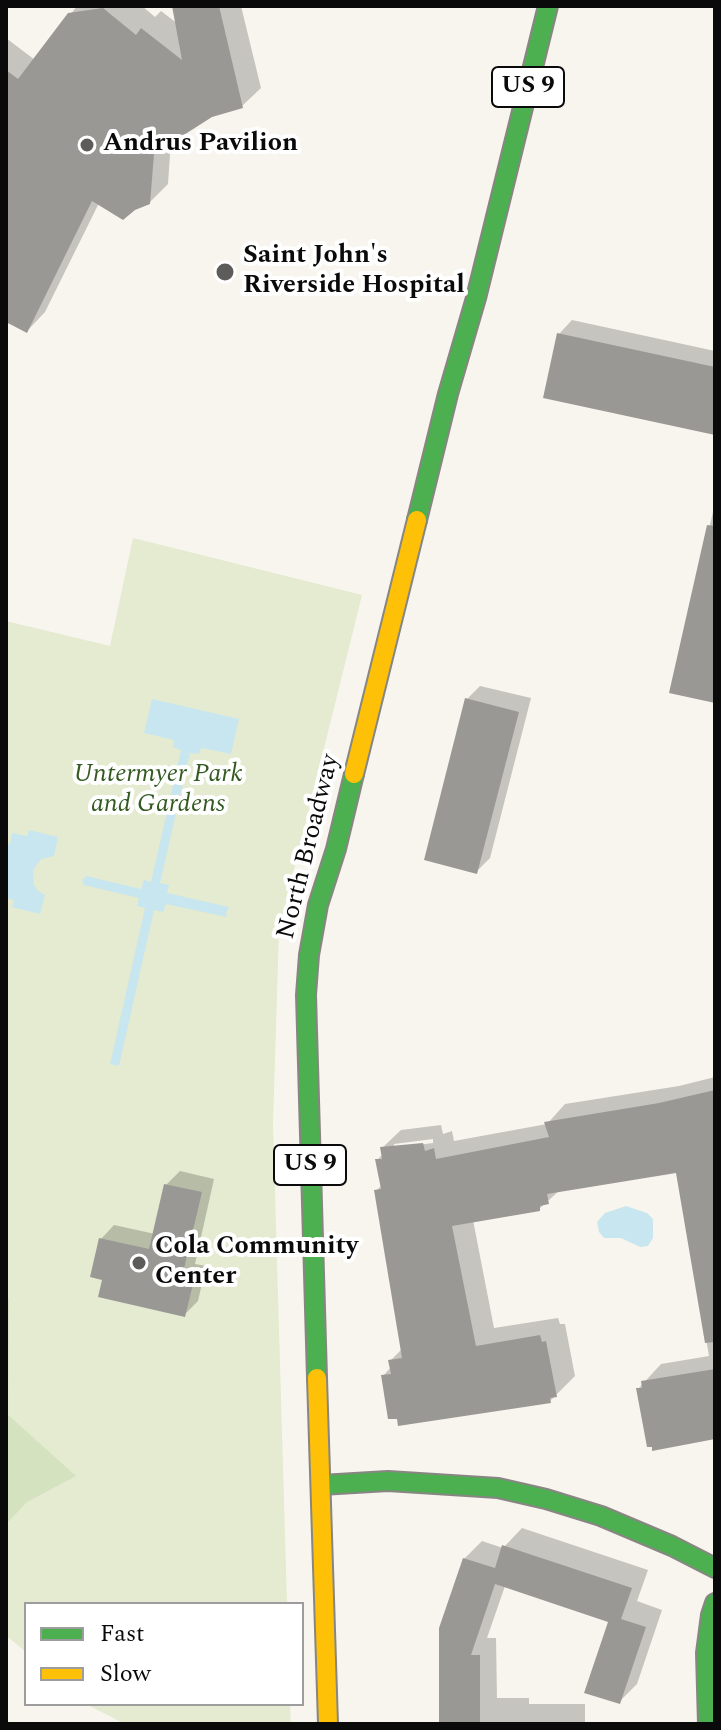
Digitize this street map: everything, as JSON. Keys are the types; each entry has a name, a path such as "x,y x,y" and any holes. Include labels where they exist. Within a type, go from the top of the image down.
{"main road":[{"name":"North Broadway","path":"328,1724 309,1128 306,995 309,955 318,905 359,760 448,394 476,298 548,6"},
{"path":"321,1485 388,1481 498,1488 601,1516 715,1568"},
{"path":"708,1724 706,1653 715,1603"}],"green space":[{"name":"Untermyer Park and Gardens","path":"133,538 362,595 279,930 273,1124 287,1602 24,1602 24,1650 6,1638 6,621 110,646"},
{"path":"6,1299 9,1299 8,1415 76,1476 27,1502 6,1524"},
{"path":"90,1706 290,1706 291,1724 125,1724"}],"water":[{"path":"152,699 239,719 231,754 201,748 199,754 190,753 160,883 169,885 167,893 229,907 227,917 166,904 163,912 154,910 119,1066 110,1064 145,908 137,906 139,898 84,885 82,881 86,876 141,889 144,880 151,882 181,750 173,747 174,740 144,733"},
{"path":"29,830 58,837 54,856 41,859 33,870 34,885 45,895 40,914 12,907 14,900 6,898 6,843 10,844 12,833 27,836"},
{"path":"626,1206 647,1213 653,1219 653,1238 648,1246 640,1247 621,1238 604,1238 599,1232 597,1222 605,1213"}],"building":[{"name":"Andrus Pavilion","path":"172,6 219,6 243,108 212,117 154,154 150,204 135,210 123,220 92,201 27,333 6,322 6,70 18,79 68,13 103,8 136,35 141,28 182,60"},
{"path":"557,333 715,367 715,435 543,398"},
{"path":"707,525 715,526 715,703 669,693"},
{"path":"465,698 519,712 477,874 424,860"},
{"path":"715,1090 715,1342 705,1343 676,1173 547,1194 549,1204 540,1206 540,1211 452,1226 476,1346 540,1335 542,1342 546,1341 557,1397 550,1398 551,1403 398,1426 397,1419 388,1419 381,1375 391,1374 388,1360 402,1358 374,1190 381,1189 375,1159 382,1159 380,1147 423,1143 425,1151 434,1148 436,1159 549,1137 544,1122 659,1103"},
{"name":"Cola Community Center","path":"164,1184 202,1192 182,1277 194,1280 185,1317 98,1297 102,1280 90,1277 99,1238 149,1249"},
{"path":"715,1369 715,1439 652,1451 652,1447 647,1447 636,1388 642,1388 641,1381"},
{"path":"502,1545 632,1588 621,1619 646,1627 620,1704 584,1693 608,1622 495,1584 471,1655 480,1655 480,1724 439,1724 439,1628 463,1558 495,1568"}],"traffic: fast":[{"path":"417,520 548,6"},
{"path":"317,1378 306,995 318,905 336,849 354,774"},
{"path":"321,1485 388,1481 498,1488 601,1516 715,1568"},
{"path":"708,1724 706,1653 715,1603"}],"traffic: slow":[{"path":"354,774 417,520"},
{"path":"317,1378 328,1724"}],"place":[{"name":"Andrus Pavilion","path":"87,145"},
{"name":"Saint John's Riverside Hospital","path":"225,272"},
{"name":"Cola Community Center","path":"139,1263"}]}
